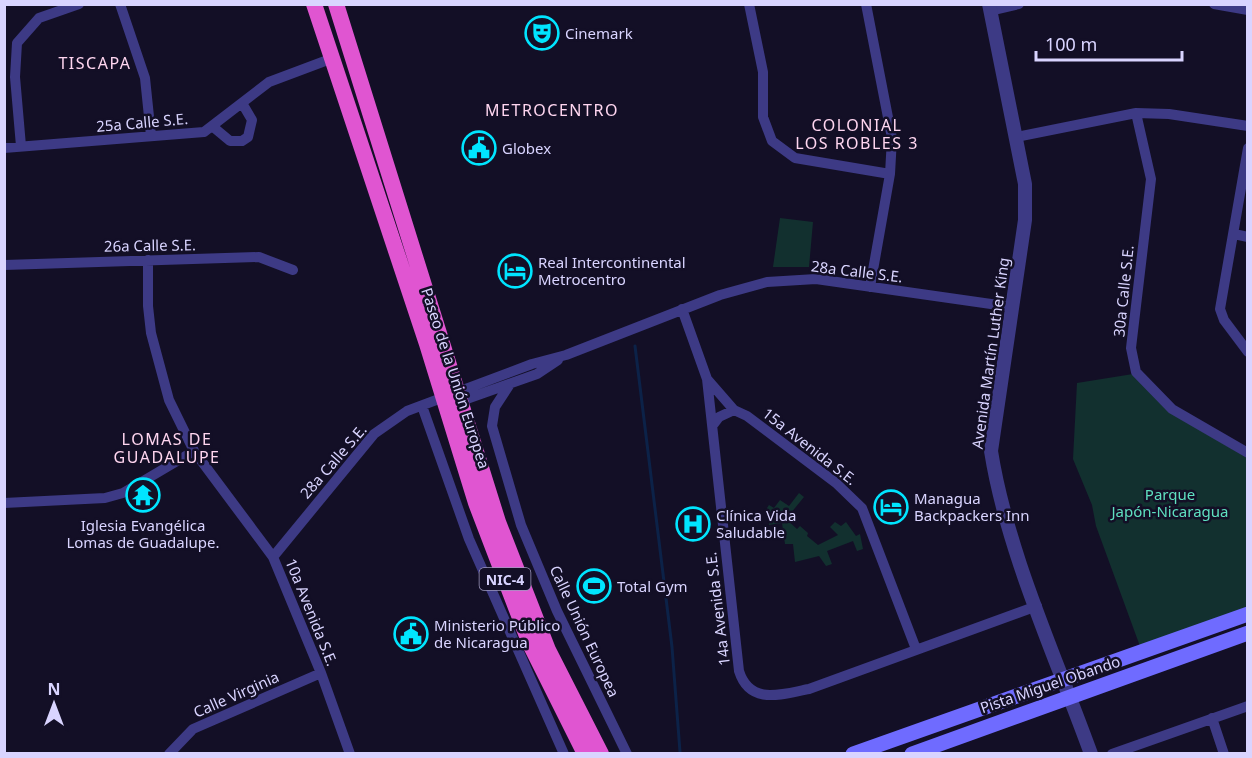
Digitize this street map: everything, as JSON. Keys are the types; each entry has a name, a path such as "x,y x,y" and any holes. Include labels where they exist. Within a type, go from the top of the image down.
{"highway":[{"name":"Paseo de la Unión Europea","path":"314,4 410,292 454,396"},
{"name":"Paseo de la Unión Europea","path":"336,4 454,396 476,503 521,622 585,753"},
{"name":"NIC-4","path":"454,396 484,491 493,506 548,650 601,753"}],"main road":[{"name":"Pista Miguel Obando","path":"853,753 1248,614"},
{"name":"Pista Miguel Obando","path":"912,753 1248,633"}],"street":[{"path":"21,146 15,77 17,43 39,18 79,4"},
{"path":"120,4 144,78 151,136"},
{"path":"749,4 763,72 763,117 772,141 795,158 890,174"},
{"path":"866,4 890,120 890,174 870,287"},
{"path":"989,8 1019,4"},
{"path":"1214,4 1248,10"},
{"name":"Avenida Martín Luther King","path":"989,8 1025,184 1025,220 991,451 996,482 1037,606 1091,753"},
{"name":"25a Calle S.E.","path":"4,148 204,132 269,82 333,58"},
{"path":"212,126 230,141 242,141 248,137 252,120 242,103"},
{"path":"1016,137 1136,113 1170,114 1248,126"},
{"name":"30a Calle S.E.","path":"1136,113 1151,179 1131,348 1136,372 1172,408 1248,453"},
{"path":"1248,148 1220,309 1224,320 1248,352"},
{"path":"1234,234 1248,237"},
{"name":"26a Calle S.E.","path":"4,265 260,257 293,270"},
{"name":"10a Avenida S.E.","path":"148,260 147,306 158,364 169,400 194,451 273,557 321,673 350,753"},
{"name":"28a Calle S.E.","path":"273,557 374,434 393,419 532,364 566,355 720,295 767,282 816,279 1012,307"},
{"name":"14a Avenida S.E.","path":"682,309 707,379 743,682 751,691 772,696 809,689 916,650"},
{"name":"28a Calle S.E.","path":"454,396 510,384 537,374 566,355"},
{"name":"15a Avenida S.E.","path":"707,379 734,410 747,416 836,483 862,508 916,650"},
{"name":"Calle Unión Europea","path":"510,384 495,407 492,426 517,515 557,611 627,753"},
{"path":"422,406 469,539 564,753"},
{"path":"713,424 719,417 734,410"},
{"path":"4,503 105,498 123,493 194,451"},
{"path":"916,650 1037,606"},
{"name":"Calle Virginia","path":"169,753 192,729 321,673"},
{"path":"1112,753 1248,706"},
{"path":"1212,718 1224,753"}],"green space":[{"path":"780,218 813,222 809,267 773,267"},
{"name":"Parque Japón-Nicaragua","path":"1133,374 1179,417 1247,458 1247,611 1141,649 1096,526 1092,505 1073,459 1077,383"},
{"path":"799,493 804,497 786,519 797,529 800,526 818,545 838,535 830,527 835,522 841,526 846,522 856,536 860,534 863,549 857,551 853,541 827,551 832,564 826,566 819,556 795,562 793,544 785,544 782,523 769,525 767,508 769,505 774,508 780,500 789,506"}],"waterway":[{"path":"635,346 672,647 680,752"}],"place":[{"name":"Cinemark","path":"542,33"},
{"name":"Globex","path":"479,148"},
{"name":"Real Intercontinental Metrocentro","path":"515,271"},
{"name":"Iglesia Evangélica Lomas de Guadalupe.","path":"143,495"},
{"name":"Managua Backpackers Inn","path":"891,507"},
{"name":"Clínica Vida Saludable","path":"693,524"},
{"name":"Total Gym","path":"594,586"},
{"name":"Ministerio Público de Nicaragua","path":"411,634"}],"district":[{"name":"TISCAPA","path":"95,63"},
{"name":"METROCENTRO","path":"552,110"},
{"name":"COLONIAL LOS ROBLES 3","path":"857,134"},
{"name":"LOMAS DE GUADALUPE","path":"167,448"}]}
